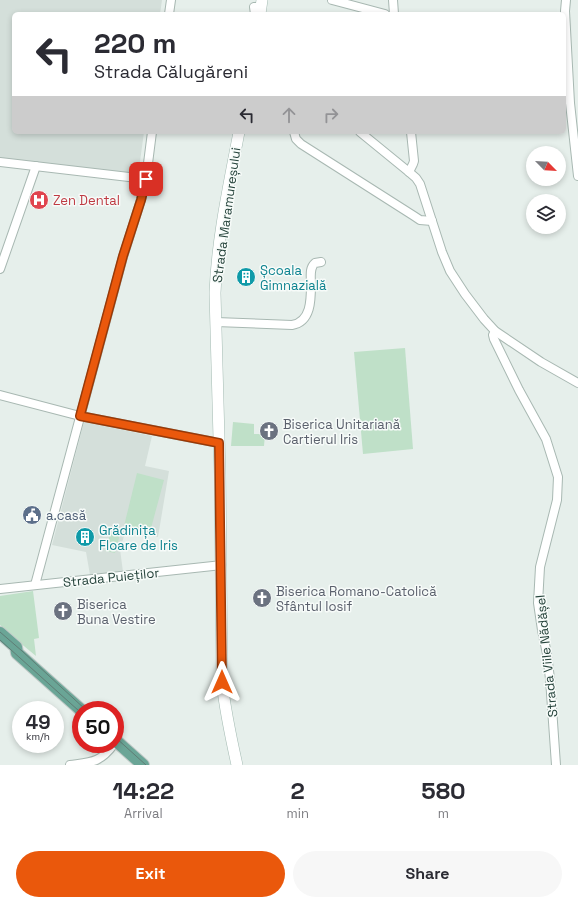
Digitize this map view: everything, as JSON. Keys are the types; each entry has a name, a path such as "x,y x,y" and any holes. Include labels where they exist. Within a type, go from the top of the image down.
{"main road":[{"name":"Strada Maramureșului","path":"237,765 225,708 222,682 222,565 215,293 219,242 239,134"},
{"path":"0,633 16,647 17,653 72,702"},
{"path":"0,643 11,654 17,653"},
{"path":"124,749 143,765"}],"street":[{"path":"169,12 171,0"},
{"path":"332,0 377,12"},
{"path":"393,0 394,12"},
{"path":"565,12 566,0"},
{"path":"566,57 567,103 578,176"},
{"path":"35,585 123,256 141,200 146,179 152,134"},
{"path":"295,134 301,144 420,220 432,221"},
{"name":"Strada Viile Nădășel","path":"362,134 416,178 420,184 442,252 450,271 464,294 495,331 494,339 519,390 546,439 558,477 556,500 540,567 538,603 550,679 556,765"},
{"path":"409,172 414,161 411,134"},
{"path":"0,162 146,179"},
{"path":"0,269 36,166"},
{"path":"216,322 292,325 300,322 307,314 310,301 311,268 315,263 321,262"},
{"path":"495,331 541,362 578,383"},
{"path":"0,395 80,416 219,443"},
{"name":"Strada Puieților","path":"0,589 222,565"},
{"path":"70,765 96,760 106,753"}],"shaded area":[{"path":"0,0 162,0 160,12 12,12 12,134 144,134 138,176 38,162 0,160"},
{"path":"84,422 152,436 145,466 169,471 158,537 125,533 120,549 123,572 90,575 86,552 52,545"}],"green space":[{"path":"405,348 413,449 363,454 354,352"},
{"path":"233,422 254,424 254,434 265,434 264,446 231,446"},
{"path":"137,473 164,480 150,532 124,526"},
{"path":"111,532 120,534 115,553 105,551"},
{"path":"33,591 39,638 34,639 36,656 0,625 0,596"}],"tram line":[{"path":"0,632 76,701"},
{"path":"0,640 72,705"},
{"path":"124,745 146,765"}],"place":[{"name":"Zen Dental","path":"39,200"},
{"name":"Școala Gimnazială","path":"246,277"},
{"name":"Biserica Unitariană Cartierul Iris","path":"269,431"},
{"name":"a.casă","path":"32,515"},
{"name":"Grădinița Floare de Iris","path":"85,537"},
{"name":"Biserica Romano-Catolică Sfântul Iosif","path":"262,598"},
{"name":"Biserica Buna Vestire","path":"63,611"}],"route":[{"path":"146,179 141,200 123,256 80,416 219,443 222,565 222,682"}]}
